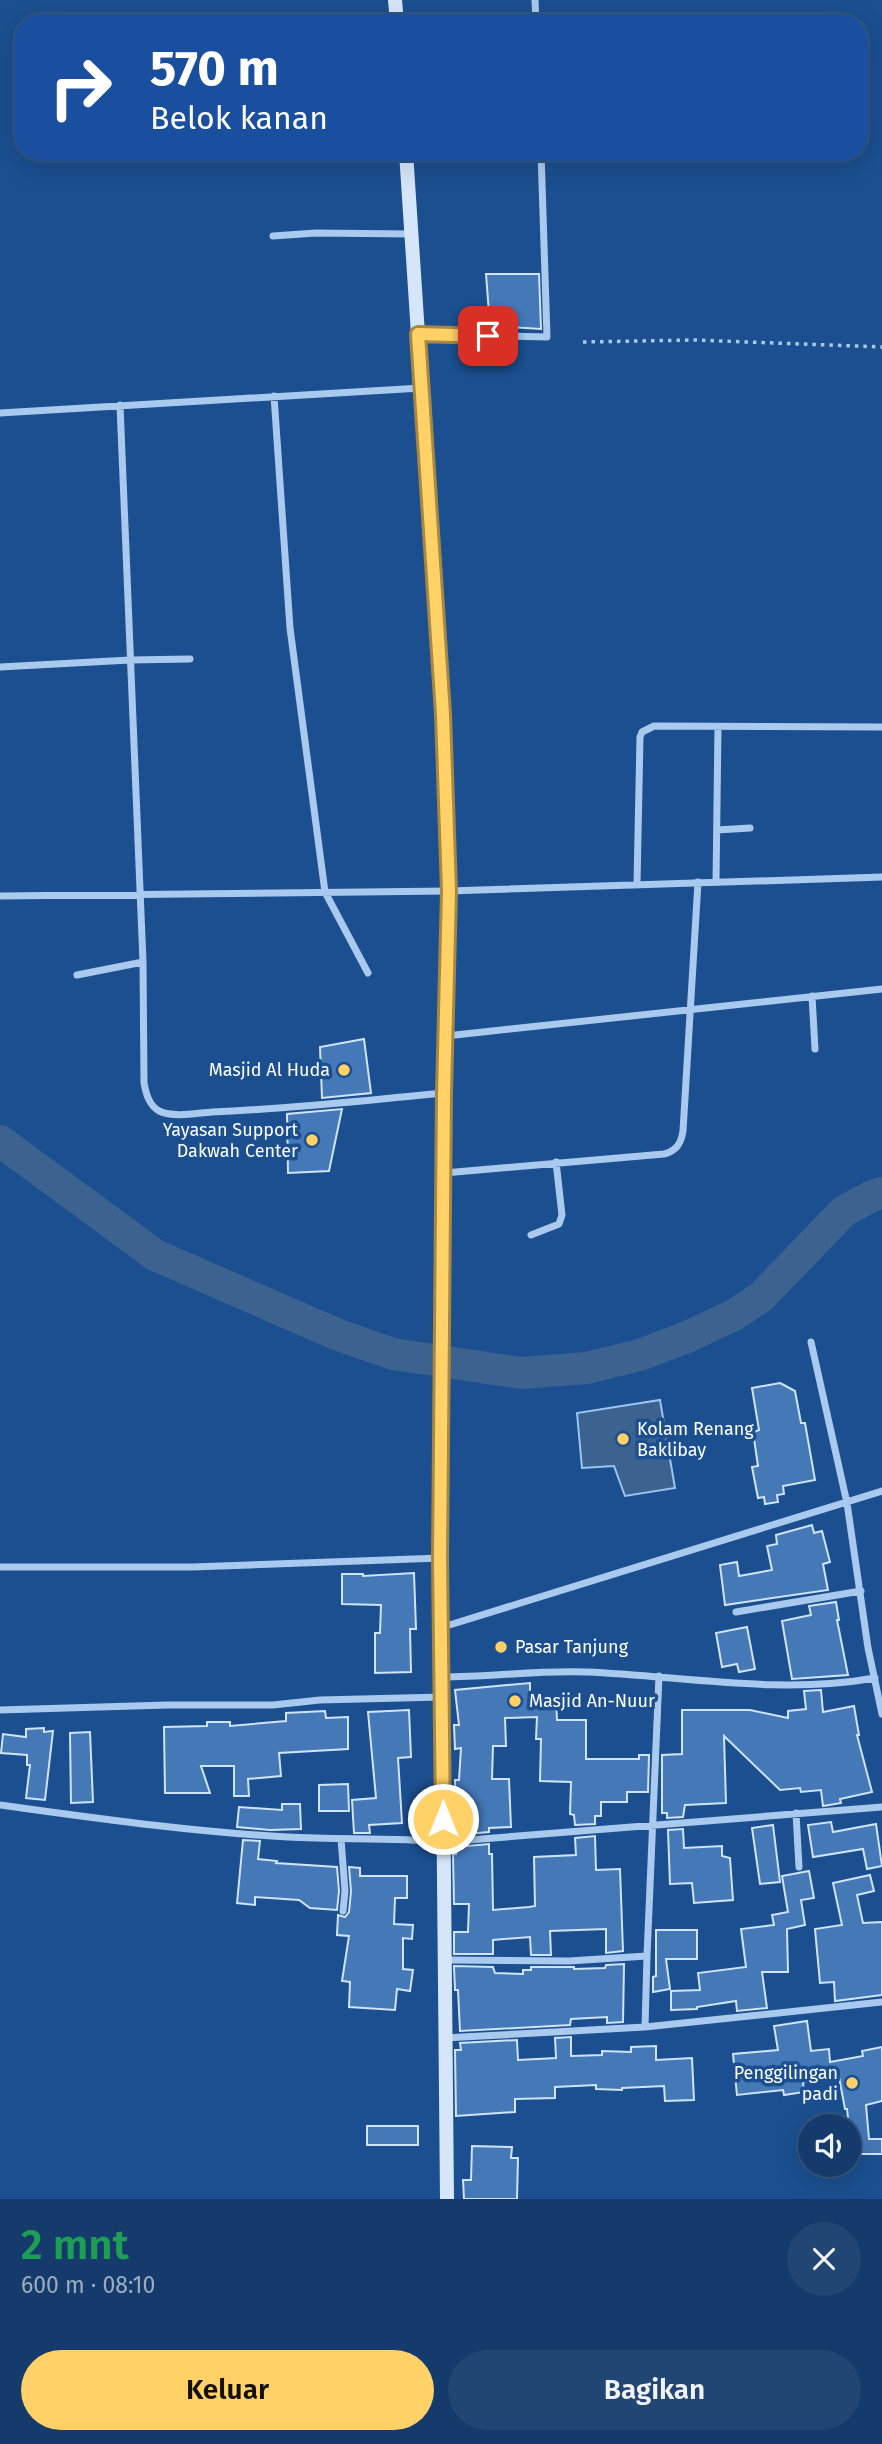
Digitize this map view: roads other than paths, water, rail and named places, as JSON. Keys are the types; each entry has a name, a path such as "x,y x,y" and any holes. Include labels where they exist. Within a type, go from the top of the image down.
{"main road":[{"path":"407,161 442,701 449,891 444,1093 440,1558 443,1627 443,2038 447,2199"}],"street":[{"path":"418,334 547,337 541,161"},
{"path":"273,236 316,233 411,234"},
{"path":"0,413 421,388"},
{"path":"274,396 290,628 325,892 368,973"},
{"path":"120,405 143,962 144,1083 147,1096 160,1112 174,1114 444,1093"},
{"path":"0,667 190,659"},
{"path":"636,884 642,732 654,726 882,727"},
{"path":"716,882 718,727"},
{"path":"717,830 750,828"},
{"path":"0,896 449,891 882,877"},
{"path":"444,1173 664,1154 672,1152 678,1146 683,1132 698,882"},
{"path":"77,975 143,962"},
{"path":"446,1036 882,989"},
{"path":"812,996 815,1049"},
{"path":"531,1235 559,1224 562,1215 556,1162"},
{"path":"811,1342 847,1503 882,1714"},
{"path":"443,1627 882,1491"},
{"path":"0,1567 192,1567 440,1558"},
{"path":"736,1612 861,1591"},
{"path":"442,1677 548,1671 797,1686 848,1683 874,1678"},
{"path":"645,2026 659,1676"},
{"path":"0,1710 273,1705 320,1700 443,1697"},
{"path":"0,1805 127,1822 286,1837 408,1838 443,1842 882,1807"},
{"path":"796,1814 799,1867"},
{"path":"341,1839 345,1891 343,1911"},
{"path":"445,1960 569,1961 647,1956"},
{"path":"443,2038 645,2026 882,2002"}],"water":[{"name":"Kolam Renang Baklibay","path":"660,1400 675,1488 625,1496 614,1466 582,1468 577,1413"}],"waterway":[{"path":"0,1141 155,1255 336,1334 393,1354 521,1373 587,1368 640,1355 734,1315 761,1297 844,1211 882,1193"}],"place":[{"name":"Masjid Al Huda","path":"344,1070"},
{"name":"Yayasan Support Dakwah Center","path":"312,1140"},
{"name":"Kolam Renang Baklibay","path":"623,1439"},
{"name":"Pasar Tanjung","path":"501,1647"},
{"name":"Masjid An-Nuur","path":"515,1701"},
{"name":"Penggilingan padi","path":"852,2083"}]}
